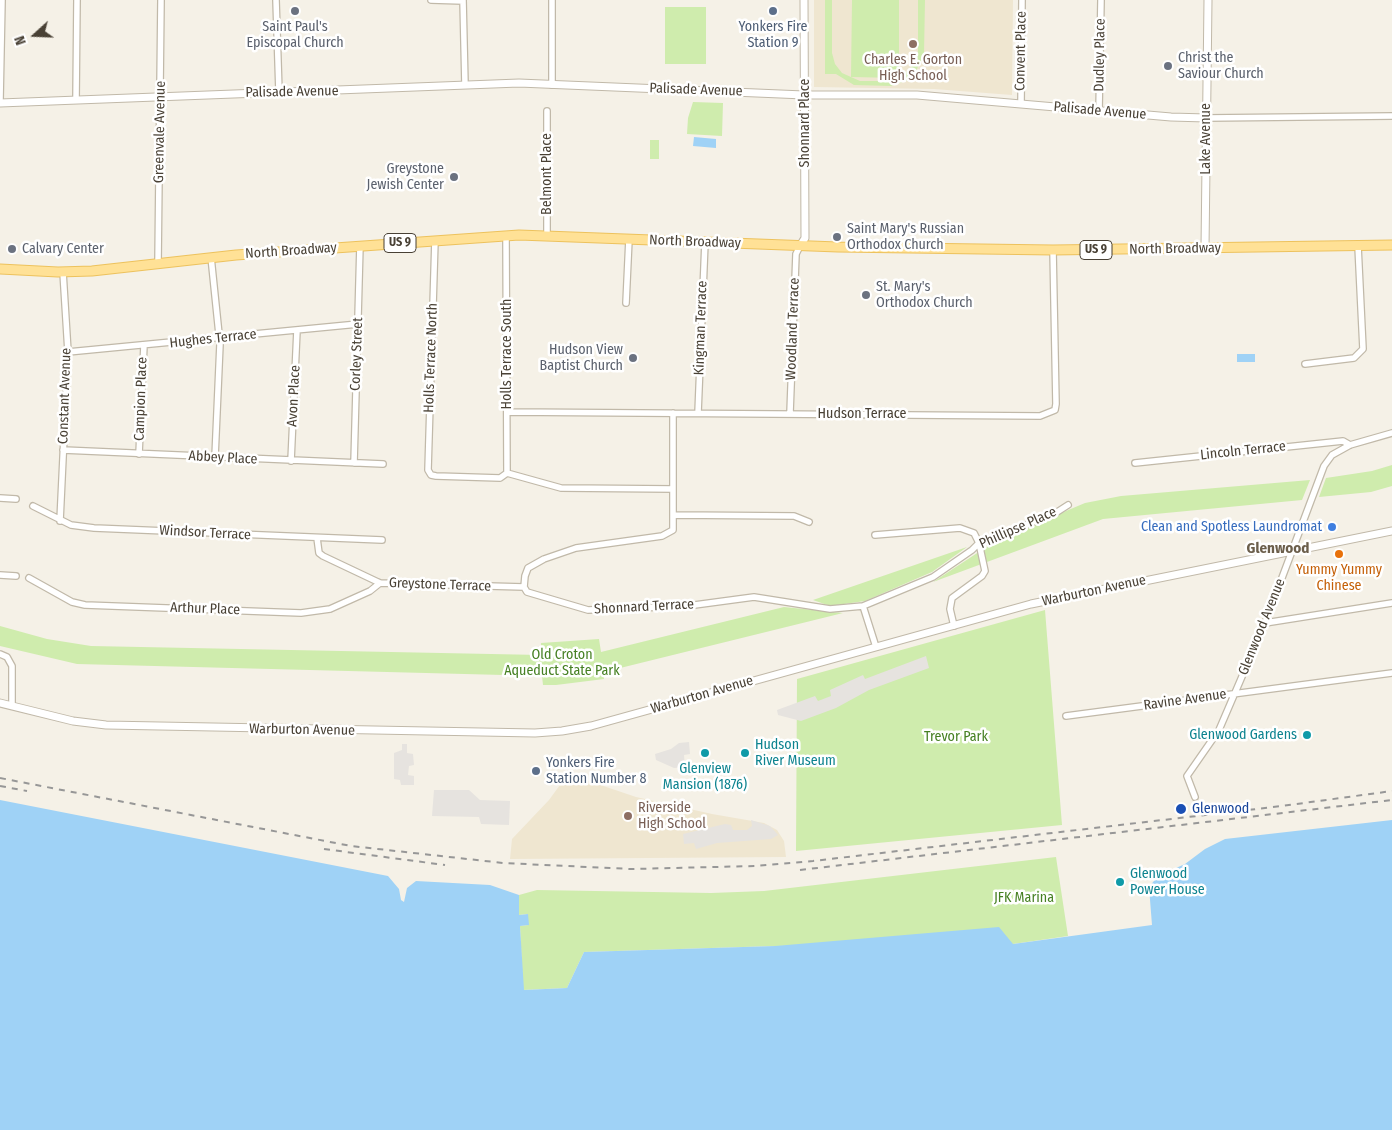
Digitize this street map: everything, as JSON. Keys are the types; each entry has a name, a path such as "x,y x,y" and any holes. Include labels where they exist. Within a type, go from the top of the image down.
{"main road":[{"name":"North Broadway","path":"0,269 64,272 211,258 506,235 800,246 1053,250 1392,244"}],"street":[{"path":"0,102 2,0"},
{"path":"76,100 77,0"},
{"name":"Greenvale Avenue","path":"158,263 161,0"},
{"path":"276,0 279,92"},
{"path":"431,0 463,1 464,85"},
{"path":"552,0 552,85"},
{"name":"Shonnard Place","path":"800,246 805,238 804,0"},
{"name":"Convent Place","path":"1021,103 1022,0"},
{"name":"Dudley Place","path":"1098,111 1101,0"},
{"name":"Lake Avenue","path":"1205,248 1208,0"},
{"name":"Palisade Avenue","path":"0,102 464,85 552,85 804,94 917,95 1171,118 1392,116"},
{"name":"Belmont Place","path":"547,111 547,236"},
{"name":"Holls Terrace South","path":"506,235 507,473"},
{"path":"626,303 629,239"},
{"name":"Holls Terrace North","path":"435,240 428,462 431,475 500,478 507,473"},
{"name":"Kingman Terrace","path":"698,413 704,242"},
{"name":"Corley Street","path":"354,463 360,246"},
{"name":"Woodland Terrace","path":"790,413 796,254 800,246"},
{"path":"1305,364 1354,358 1363,349 1358,246"},
{"name":"Hudson Terrace","path":"507,412 1040,416 1055,410 1053,250"},
{"path":"211,258 219,338 215,458"},
{"name":"Constant Avenue","path":"60,520 68,352 64,272"},
{"name":"Hughes Terrace","path":"68,352 358,324"},
{"name":"Avon Place","path":"291,461 297,330"},
{"name":"Campion Place","path":"139,454 144,345"},
{"path":"524,587 528,568 539,562 576,548 662,536 673,530 673,413"},
{"name":"Glenwood Avenue","path":"1195,796 1187,776 1219,730 1265,623 1324,466 1332,455 1350,445 1392,433"},
{"name":"Lincoln Terrace","path":"1135,463 1342,441 1350,445"},
{"name":"Abbey Place","path":"63,450 383,464"},
{"path":"507,473 561,488 673,489"},
{"path":"0,498 16,499"},
{"name":"Phillipse Place","path":"863,606 933,577 979,543 1054,514 1068,505"},
{"name":"Windsor Terrace","path":"33,506 72,525 94,528 382,540"},
{"path":"673,515 794,516 809,522"},
{"path":"875,535 960,528 974,533 979,543 985,571 982,576 952,598 950,609 954,626"},
{"name":"Warburton Avenue","path":"0,703 73,721 106,725 535,733 592,726 1032,604 1392,530"},
{"name":"Greystone Terrace","path":"317,538 319,553 323,556 380,583 524,587"},
{"path":"0,575 16,576"},
{"name":"Arthur Place","path":"29,578 72,602 85,605 301,613 316,613 330,609 370,591 380,583"},
{"name":"Shonnard Terrace","path":"524,587 527,592 588,610 687,606 754,597 830,609 863,606"},
{"path":"1265,623 1392,603"},
{"path":"863,606 876,647"},
{"path":"0,654 8,657 12,666 12,706"},
{"name":"Ravine Avenue","path":"1066,716 1392,672"}],"shaded area":[{"name":"Charles E. Gorton High School","path":"814,0 1013,0 1012,95 934,89 814,87"},
{"path":"926,656 929,668 869,690 836,708 801,721 778,715 777,710 815,696 818,701 831,696 830,690 863,675 865,679"},
{"path":"689,742 690,754 684,755 685,767 674,768 656,760 655,754 671,749 679,743"},
{"path":"402,744 407,744 407,753 413,754 414,765 409,766 408,775 414,776 414,785 401,785 400,780 394,779 394,753 402,750"},
{"name":"Riverside High School","path":"568,774 636,797 712,814 764,823 777,830 784,841 786,857 510,859 512,839 549,800"},
{"path":"434,790 469,790 480,800 510,801 509,825 481,824 479,817 432,816"},
{"path":"751,820 770,826 778,835 771,839 717,843 696,849 694,843 684,844 683,834 725,824 731,825 733,830 747,830 752,826"}],"green space":[{"path":"825,0 832,0 832,53 835,64 842,73 860,81 889,81 900,78 915,63 918,51 918,0 925,0 924,54 916,71 908,80 891,86 854,85 836,74 825,74"},
{"path":"852,0 899,0 899,78 851,77"},
{"path":"665,7 706,7 706,64 665,64"},
{"path":"693,102 723,103 722,136 687,134 688,118"},
{"path":"650,140 659,140 659,159 650,159"},
{"path":"1392,465 1392,486 1371,492 1319,497 1326,478 1372,471"},
{"path":"1310,480 1302,500 1103,519 933,582 997,540 1085,503 1121,496"},
{"path":"967,547 932,572 865,601 830,606 813,600"},
{"name":"Old Croton Aqueduct State Park","path":"784,607 843,613 604,672 604,679 556,685 543,685 542,676 77,664 0,646 0,626 47,639 91,646 541,655 541,643 599,639 601,652"},
{"name":"Trevor Park","path":"1045,610 1062,825 796,851 797,679"},
{"name":"JFK Marina","path":"1056,857 1068,936 1013,944 775,946 584,952 567,988 523,990 520,926 528,925 528,914 519,915 519,895 537,890 711,893 764,891"}],"water":[{"path":"694,137 716,139 716,148 693,146"},
{"path":"1237,354 1255,354 1255,362 1237,362"},
{"path":"0,800 388,876 399,889 401,900 404,902 407,888 416,881 490,885 519,895 519,915 528,914 529,925 520,926 524,990 567,988 584,952 775,946 999,927 1013,944 1152,925 1149,887 1158,876 1185,864 1205,849 1225,839 1392,820 1392,1130 0,1130"}],"railway":[{"path":"0,778 351,846 503,863 631,869 755,866 813,861 1282,806 1392,791"},
{"path":"0,786 27,791"},
{"path":"800,870 1392,800"},
{"path":"324,849 445,865"}],"place":[{"name":"Saint Paul's Episcopal Church","path":"295,11"},
{"name":"Yonkers Fire Station 9","path":"773,11"},
{"name":"Charles E. Gorton High School","path":"913,44"},
{"name":"Christ the Saviour Church","path":"1168,66"},
{"name":"Greystone Jewish Center","path":"454,177"},
{"name":"Saint Mary's Russian Orthodox Church","path":"837,237"},
{"name":"Calvary Center","path":"12,249"},
{"name":"St. Mary's Orthodox Church","path":"866,295"},
{"name":"Hudson View Baptist Church","path":"633,358"},
{"name":"Clean and Spotless Laundromat","path":"1332,527"},
{"name":"Yummy Yummy Chinese","path":"1339,554"},
{"name":"Glenwood Gardens","path":"1307,735"},
{"name":"Glenview Mansion (1876)","path":"705,753"},
{"name":"Hudson River Museum","path":"745,753"},
{"name":"Yonkers Fire Station Number 8","path":"536,771"},
{"name":"Glenwood","path":"1181,809"},
{"name":"Riverside High School","path":"628,816"},
{"name":"Glenwood Power House","path":"1120,882"}],"district":[{"name":"Glenwood","path":"1278,549"}]}
